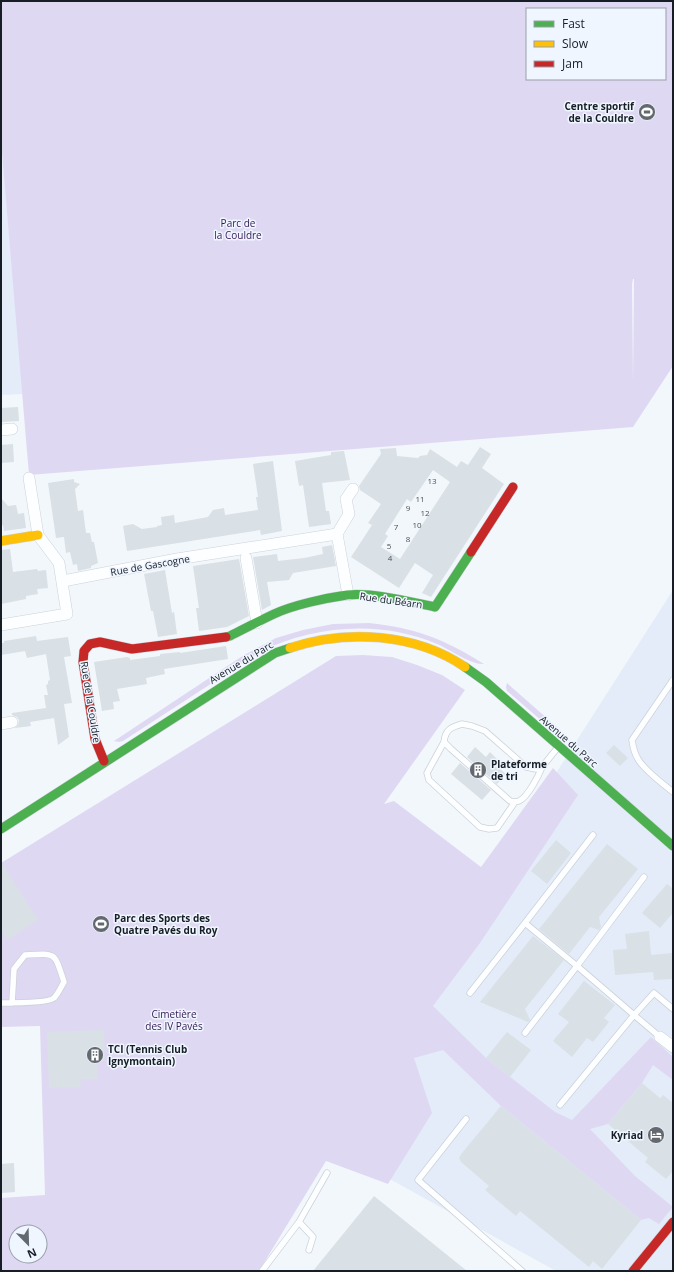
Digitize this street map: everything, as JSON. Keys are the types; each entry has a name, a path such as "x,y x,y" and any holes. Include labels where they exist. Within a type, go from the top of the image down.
{"street":[{"path":"1,625 68,614 59,563 38,534 29,478"},
{"name":"Rue du Béarn","path":"90,644 100,642 132,649 191,643 230,636 275,613 308,603 348,595 363,595 403,600 435,607 513,487"},
{"path":"348,595 337,534 349,514 346,499 353,488"},
{"path":"1,541 38,534"},
{"name":"Rue de Gascogne","path":"63,581 177,559 337,534"},
{"path":"246,558 257,623"},
{"name":"Avenue du Parc","path":"1,828 275,652 311,640 337,636 361,635 382,637 425,647 447,656 469,669 486,682 673,846"},
{"name":"Rue de la Couldre","path":"90,644 84,652 83,662 95,739 104,761"},
{"path":"660,1037 673,1047"},
{"path":"633,1271 673,1222"}],"lane":[{"path":"673,680 632,740 638,760 659,781 673,792"},
{"path":"515,802 497,828 489,829 480,827 429,780 427,773 444,742 444,736 449,729 462,724 485,731 526,767 536,768 542,766"},
{"path":"444,742 510,801 515,802 521,801 533,785 542,766 559,746"},
{"path":"470,993 593,834"},
{"path":"525,1033 644,877"},
{"path":"525,923 660,1037"},
{"path":"1,1003 12,1003 49,1001 54,997 64,982 57,959 49,954 25,955 14,969 12,1003"},
{"path":"560,1105 654,993 673,1009"},
{"path":"466,1119 418,1180 522,1271"},
{"path":"262,1271 299,1222 327,1173"},
{"path":"299,1222 313,1237 309,1250"}],"shaded area":[{"path":"1,141 23,394 1,395"},
{"path":"673,590 673,1271 556,1271 321,1141"}],"green space":[{"name":"Parc de la Couldre","path":"1,1 673,1 673,366 633,427 29,475 1,141","holes":["634,279 633,382 632,284"]},
{"path":"369,623 401,628 429,636 470,655 484,664 473,662 442,646 415,636 393,631 348,629 325,631 281,643 260,652 123,741 114,741 244,655 276,638 303,630 333,624"},
{"name":"Cimetière des IV Pavés","path":"363,655 392,657 442,675 465,690 384,804 394,801 481,867 553,768 578,795 480,943 433,1006 486,1058 555,1112 572,1120 651,1037 673,1057 673,1080 653,1065 642,1083 608,1124 590,1129 635,1176 673,1207 659,1224 649,1218 641,1220 501,1106 443,1050 414,1058 432,1113 388,1184 326,1161 259,1271 1,1271 1,1198 45,1195 40,1026 1,1027 1,863 336,656"},
{"path":"507,683 558,728 564,740 507,691"}],"building":[{"path":"18,407 19,421 1,422 1,408"},
{"path":"13,444 14,462 1,463 1,445"},
{"path":"480,447 491,454 482,468 504,484 431,597 422,593 433,575 415,563 399,588 351,557 372,525 368,523 381,504 360,490 359,486 381,454 380,449 396,448 397,456 418,458 420,456 427,455 430,449 457,467 461,461 468,465","holes":["433,470 450,482 400,559 381,547 388,536 385,534 407,499 411,502"]},
{"path":"344,451 350,480 322,483 326,511 329,511 331,524 309,527 303,485 299,486 295,461 331,455 331,452"},
{"path":"273,461 282,531 261,535 260,530 127,551 123,526 133,524 142,529 157,527 162,525 161,517 174,515 175,523 208,517 213,510 224,508 225,515 258,510 256,497 258,497 253,464"},
{"path":"74,479 74,482 80,484 75,489 78,511 83,510 86,533 90,533 92,542 94,542 98,563 91,566 91,568 78,571 77,564 73,565 70,552 66,553 64,537 56,538 48,483"},
{"path":"1,498 8,506 16,505 18,514 24,513 26,528 4,531 3,525 1,526"},
{"path":"332,545 336,566 293,573 289,580 267,582 271,605 262,610 253,557 277,554 278,561 304,558 323,554 322,547"},
{"path":"10,549 13,572 37,569 38,571 46,570 48,588 37,589 38,594 26,596 26,599 1,604 1,550"},
{"path":"239,559 249,616 227,627 199,631 196,608 199,608 193,566"},
{"path":"165,570 177,634 158,637 144,574"},
{"path":"36,636 37,641 68,637 71,656 64,657 72,703 64,704 69,737 58,745 54,718 30,722 31,726 15,728 18,725 19,720 17,717 12,715 12,713 46,708 44,695 48,695 46,685 50,680 46,654 27,658 25,651 1,655 1,643 4,643 4,641"},
{"path":"226,646 228,659 164,669 165,674 146,678 147,684 117,689 120,701 113,702 114,709 102,711 94,662 127,657 130,658 130,660 160,656 160,654 180,653"},
{"path":"614,745 628,758 620,766 606,753"},
{"path":"475,747 486,757 490,752 500,762 496,766 506,774 497,784 467,757"},
{"path":"460,763 491,790 482,800 451,774"},
{"path":"556,840 571,853 547,884 531,871"},
{"path":"607,844 638,869 599,917 601,927 599,930 590,927 569,954 539,929"},
{"path":"1,862 38,920 7,940 1,930"},
{"path":"667,884 673,889 673,913 660,928 642,913"},
{"path":"649,931 651,955 673,953 673,979 654,980 653,972 615,975 613,950 627,949 625,934"},
{"path":"533,936 564,960 525,1009 530,1020 528,1022 480,1002"},
{"path":"584,981 615,1005 604,1018 609,1022 593,1042 587,1038 572,1057 553,1041 569,1022 558,1014"},
{"name":"TCI (Tennis Club Ignymontain)","path":"104,1030 105,1061 97,1061 98,1079 80,1079 81,1087 49,1088 47,1032"},
{"path":"507,1032 531,1050 510,1077 486,1058"},
{"path":"642,1083 660,1098 663,1095 673,1103 673,1171 666,1179 645,1162 648,1158 608,1124"},
{"path":"501,1106 641,1220 602,1269 593,1261 589,1267 520,1211 516,1216 485,1190 489,1186 461,1162 459,1158 462,1153"},
{"path":"14,1163 15,1192 1,1193 1,1164"},
{"path":"374,1196 467,1271 313,1271"}],"traffic: fast":[{"path":"226,637 290,608 347,595 357,594 379,596 435,607 471,552"},
{"path":"1,829 275,653 290,648"},
{"path":"465,667 486,682 673,846"}],"traffic: slow":[{"path":"1,541 38,535"},
{"path":"290,648 334,638 380,638 402,641 424,647 465,667"}],"traffic: jam":[{"path":"471,552 513,487"},
{"path":"104,761 95,739 83,662 84,651 90,644 100,642 132,649 226,637"},
{"path":"633,1271 673,1222"}],"place":[{"name":"Centre sportif de la Couldre","path":"647,112"},
{"name":"Plateforme de tri","path":"478,770"},
{"name":"Parc des Sports des Quatre Pavés du Roy","path":"101,924"},
{"name":"TCI (Tennis Club Ignymontain)","path":"95,1055"},
{"name":"Kyriad","path":"656,1135"}]}
